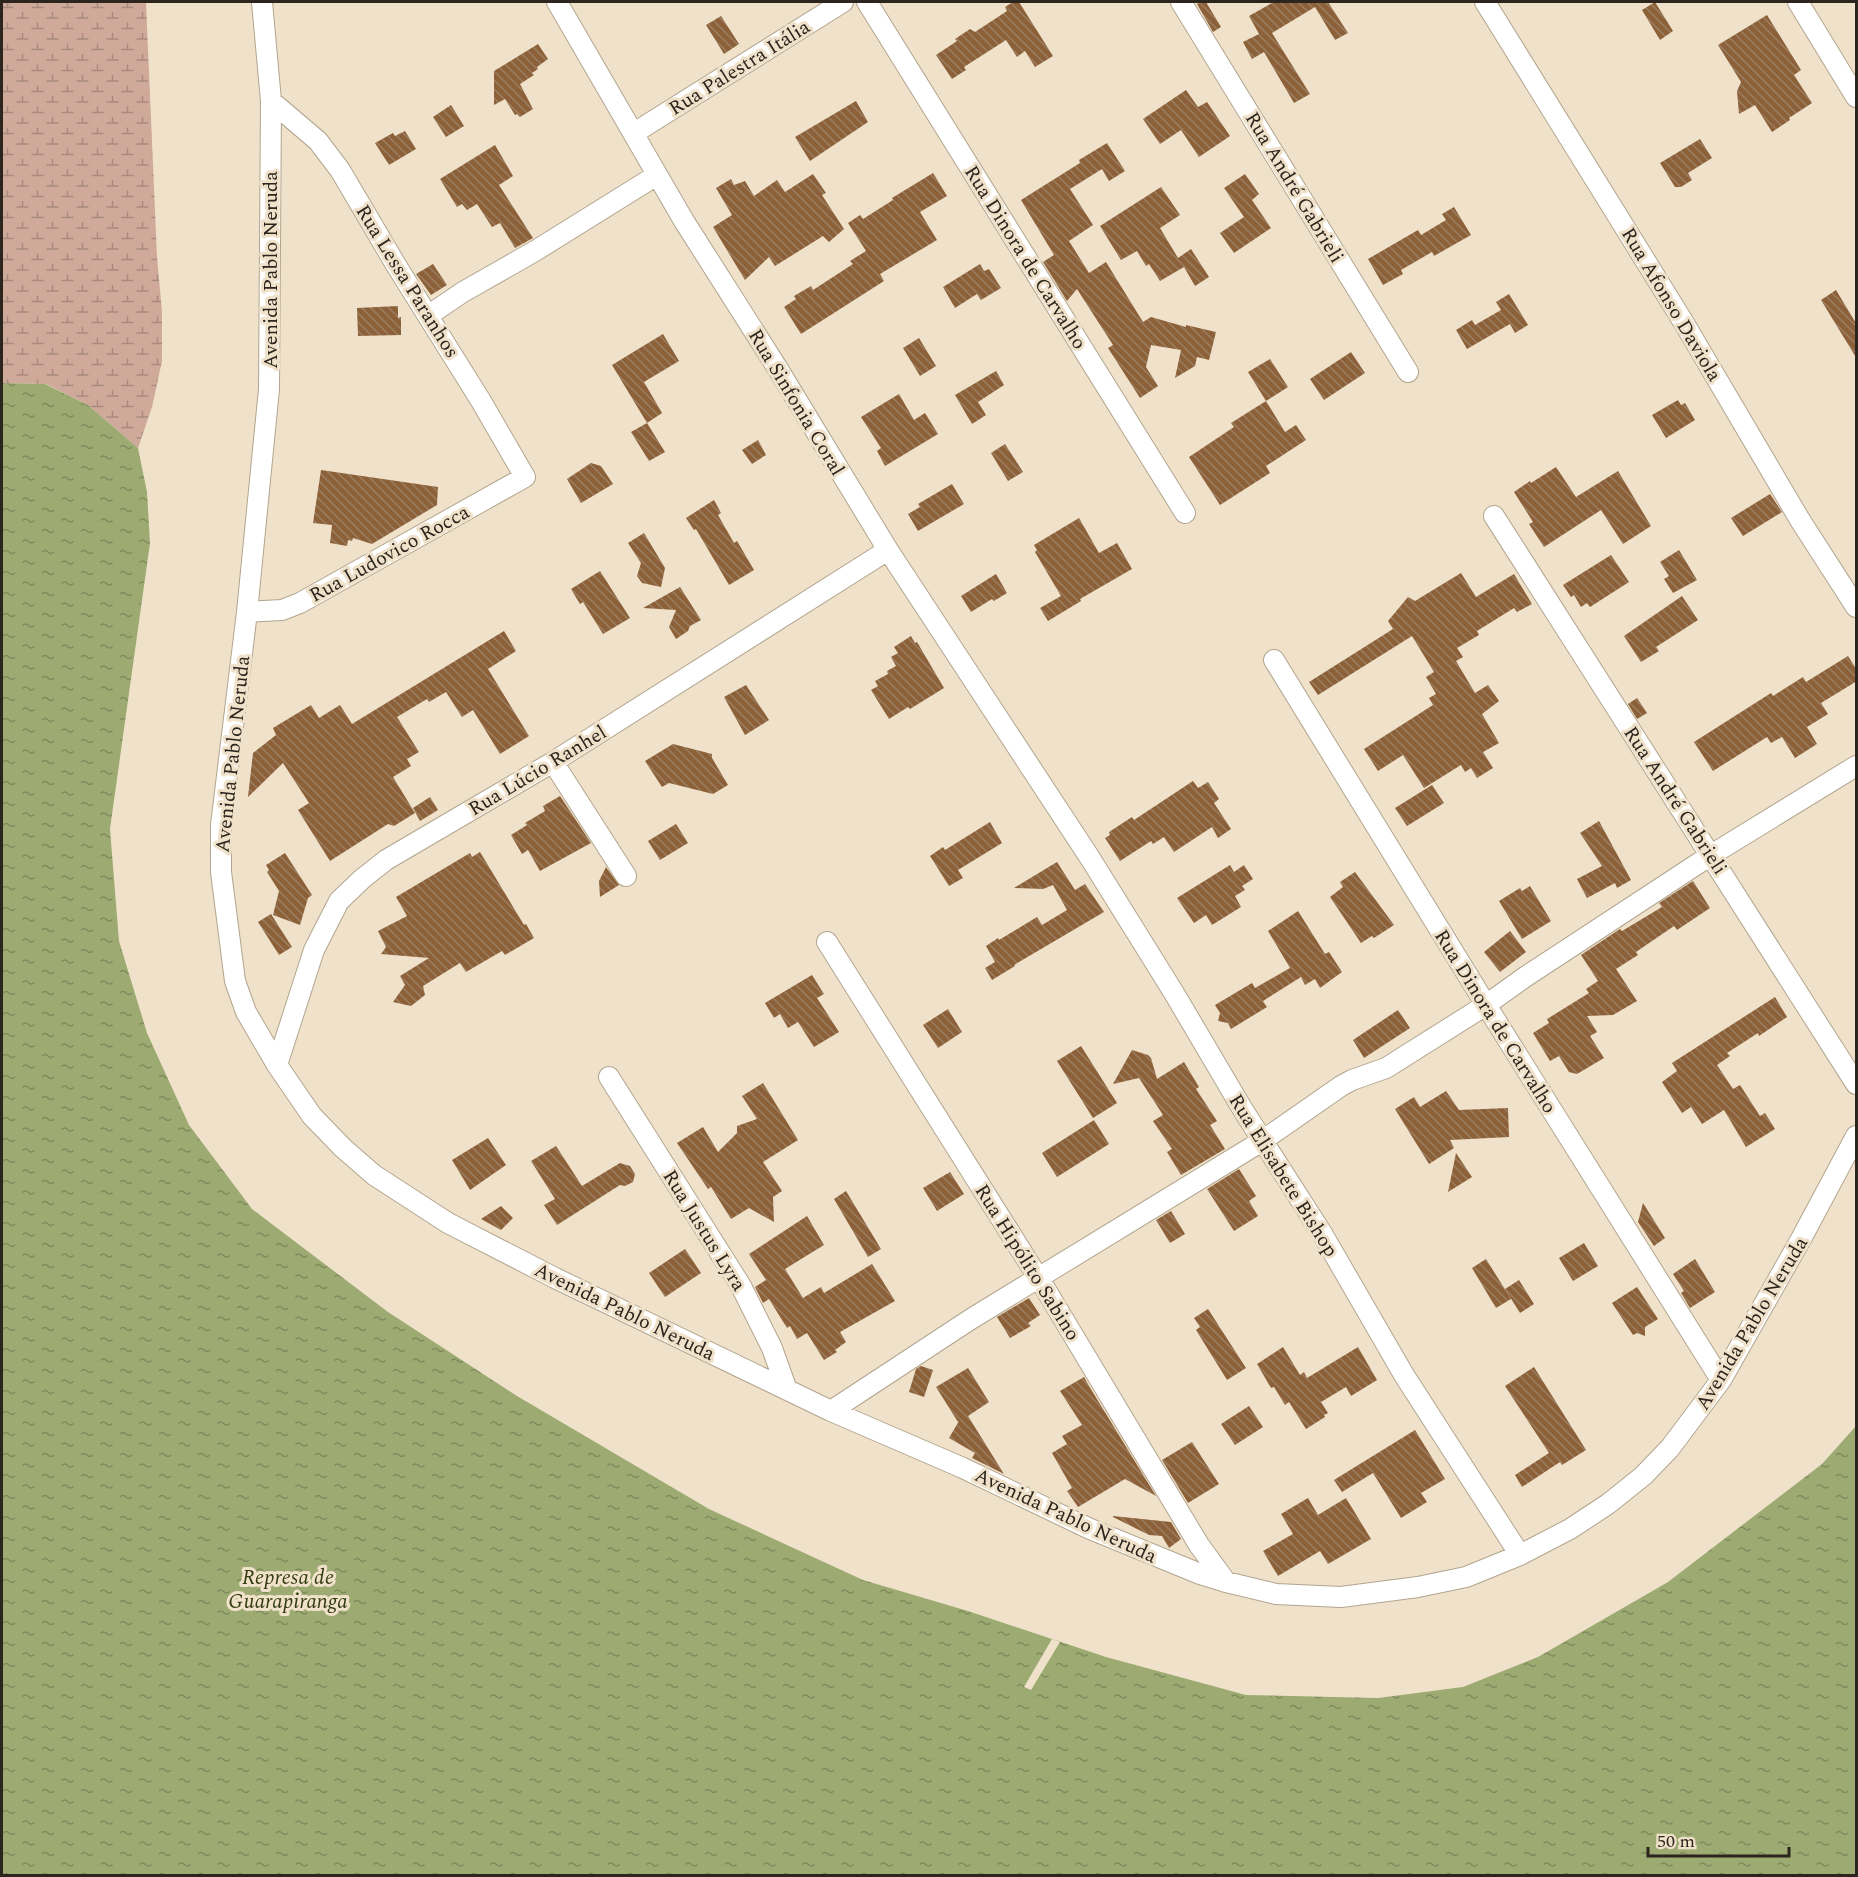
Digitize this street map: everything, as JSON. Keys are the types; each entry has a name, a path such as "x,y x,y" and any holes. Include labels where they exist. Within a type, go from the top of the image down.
{"street":[{"name":"Avenida Pablo Neruda","path":"262,2 271,101 269,389 247,612 221,825 221,872 235,981 246,1012 277,1065 312,1116 343,1148 374,1175 448,1223 555,1278 831,1411 963,1468 1088,1528 1200,1574 1226,1582 1276,1594 1341,1597 1418,1587 1466,1576 1520,1555 1570,1529 1608,1504 1643,1476 1670,1448 1721,1380 1857,1136"},
{"name":"Rua Sinfonia Coral","path":"557,2 657,175 888,550 1048,795"},
{"name":"Rua Palestra Itália","path":"634,133 843,2"},
{"name":"Rua Dinora de Carvalho","path":"867,2 1185,513"},
{"name":"Rua André Gabrieli","path":"1182,2 1408,372"},
{"name":"Rua Afonso Daviola","path":"1485,2 1666,293 1800,520 1857,607"},
{"path":"1798,2 1857,97"},
{"name":"Rua Lessa Paranhos","path":"271,101 318,141 329,154 429,315 525,477"},
{"path":"429,315 463,292 544,246 657,175"},
{"name":"Rua Ludovico Rocca","path":"247,612 282,610 300,603 525,477"},
{"name":"Rua André Gabrieli","path":"1494,516 1857,1084"},
{"name":"Rua Lúcio Ranhel","path":"277,1065 314,950 339,901 362,879 386,860 553,762 888,550"},
{"name":"Rua Dinora de Carvalho","path":"1274,660 1486,1005 1721,1380"},
{"path":"553,762 626,876"},
{"path":"831,1411 971,1319 1262,1141 1341,1086 1386,1068 1486,1005 1711,855 1857,766"},
{"name":"Rua Elisabete Bishop","path":"1048,795 1129,920 1262,1141 1323,1235 1410,1385 1520,1555"},
{"name":"Rua Hipólito Sabino","path":"827,942 1121,1412 1199,1545 1226,1582"},
{"name":"Rua Justus Lyra","path":"609,1077 741,1286 772,1348 787,1390"}],"green space":[{"path":"2,2 146,2 157,257 162,312 162,361 152,407 138,448 88,405 46,384 2,383"}],"water":[{"name":"Represa de Guarapiranga","path":"2,383 45,384 88,405 138,448 147,492 150,543 110,829 119,941 147,1033 189,1125 252,1209 388,1312 517,1396 709,1509 863,1580 968,1611 1106,1657 1246,1695 1378,1698 1463,1687 1538,1657 1668,1582 1822,1464 1856,1426 1856,1875 2,1876"}],"pier":[{"path":"1052,1639 1060,1642 1031,1690 1024,1687"}],"building":[{"path":"1013,2 1019,2 1053,56 1035,67 1025,51 1017,57 1006,40 964,67 966,70 952,79 936,55 970,29 975,32 1007,11 1005,7"},
{"path":"1206,2 1221,27 1213,32 1197,4"},
{"path":"1274,2 1328,2 1348,33 1335,40 1315,7 1272,33 1310,94 1294,103 1264,52 1252,59 1243,42 1259,34 1249,16"},
{"path":"1655,2 1673,31 1660,40 1642,10"},
{"path":"1767,15 1801,70 1794,75 1812,103 1772,132 1755,105 1739,114 1737,91 1741,82 1718,45"},
{"path":"721,16 739,44 724,54 706,25"},
{"path":"538,44 548,59 537,67 538,69 532,73 534,75 520,84 533,109 520,117 515,115 505,99 494,105 494,71"},
{"path":"1186,90 1198,107 1207,102 1230,136 1199,157 1181,130 1160,144 1143,119"},
{"path":"856,101 868,122 810,161 795,137"},
{"path":"451,105 464,126 446,137 433,117"},
{"path":"405,131 416,149 389,165 375,143 393,133 395,136"},
{"path":"1700,139 1712,158 1688,173 1692,180 1681,187 1675,187 1660,163"},
{"path":"1107,143 1125,171 1109,181 1102,169 1070,189 1093,225 1069,241 1089,273 1106,262 1143,322 1151,317 1186,327 1186,325 1216,332 1209,360 1197,357 1195,366 1175,378 1181,350 1151,345 1146,367 1158,386 1140,398 1108,348 1113,345 1077,289 1067,301 1043,262 1054,255 1021,200"},
{"path":"495,145 513,176 499,185 533,238 515,248 500,223 492,227 477,204 467,210 462,204 457,207 440,179"},
{"path":"933,173 947,196 920,212 937,240 880,274 884,281 801,334 784,307 796,299 794,296 811,286 813,290 853,264 850,261 866,251 848,223 860,215 863,219"},
{"path":"813,174 826,193 822,195 844,229 829,242 823,236 775,266 769,257 745,280 713,227 732,215 716,188 731,179 734,185 745,181 754,196 777,180 785,192"},
{"path":"1245,174 1259,194 1252,200 1271,228 1234,253 1220,233 1244,217 1224,188"},
{"path":"1161,187 1180,215 1160,228 1178,258 1191,249 1209,277 1195,286 1184,267 1160,281 1149,264 1146,266 1137,251 1121,260 1100,226"},
{"path":"1454,207 1471,235 1434,256 1432,252 1401,270 1403,274 1383,285 1368,259 1418,230 1421,235 1446,220 1442,214"},
{"path":"433,264 447,285 431,295 416,274"},
{"path":"980,264 984,271 989,269 1001,288 981,300 977,294 955,308 943,287"},
{"path":"1836,290 1857,325 1857,359 1821,300"},
{"path":"1509,294 1528,325 1515,333 1510,324 1467,349 1456,330 1472,320 1475,325 1501,310 1496,302"},
{"path":"398,306 398,318 401,317 401,335 358,336 357,308"},
{"path":"663,334 679,361 644,382 662,413 647,423 612,365"},
{"path":"919,338 936,366 920,376 903,348"},
{"path":"1351,352 1365,373 1324,400 1310,379"},
{"path":"1270,359 1288,387 1266,401 1248,372"},
{"path":"996,371 1004,385 978,402 986,415 972,424 955,395"},
{"path":"899,394 914,420 925,413 938,434 885,466 877,451 881,448 861,417"},
{"path":"1678,400 1681,405 1685,403 1695,420 1666,438 1652,415"},
{"path":"1266,401 1285,432 1296,425 1306,440 1266,466 1270,473 1220,505 1189,457 1234,427 1231,423"},
{"path":"647,423 665,452 649,461 631,432"},
{"path":"758,440 766,455 752,464 742,450"},
{"path":"1005,444 1023,472 1008,481 991,453"},
{"path":"591,463 601,466 613,484 581,503 567,479"},
{"path":"1556,467 1576,497 1618,471 1651,526 1623,544 1601,510 1544,547 1529,524 1533,522 1514,492"},
{"path":"321,470 438,487 437,505 372,544 353,538 352,541 348,540 347,546 330,543 332,525 313,523"},
{"path":"952,484 964,504 918,531 908,514 920,507 918,504"},
{"path":"1770,494 1782,512 1743,536 1731,518"},
{"path":"714,500 721,513 718,515 734,543 737,541 754,570 729,585 696,529 694,530 686,518"},
{"path":"1079,518 1099,553 1117,543 1132,569 1080,599 1081,601 1048,621 1040,608 1061,596 1035,552 1037,550 1034,545"},
{"path":"644,533 665,568 661,587 642,583 637,576 641,563 628,543"},
{"path":"1679,550 1697,580 1673,593 1664,579 1669,576 1660,562"},
{"path":"1611,555 1629,582 1590,607 1587,603 1581,607 1574,595 1571,597 1563,585"},
{"path":"600,571 630,618 603,634 583,602 580,604 571,589"},
{"path":"1461,573 1476,597 1514,574 1532,604 1517,612 1514,608 1477,631 1479,635 1457,648 1463,657 1456,661 1475,693 1488,685 1499,701 1482,714 1499,743 1483,752 1493,768 1477,778 1471,768 1465,772 1461,765 1424,788 1403,755 1378,771 1364,749 1433,705 1429,698 1436,694 1426,677 1434,672 1412,636 1318,695 1309,682 1393,629 1388,621 1408,597 1415,601"},
{"path":"996,574 1007,593 971,612 961,596"},
{"path":"680,587 701,620 690,626 688,631 676,639 669,627 676,610 643,608"},
{"path":"1682,596 1698,620 1656,647 1659,651 1641,662 1624,636"},
{"path":"504,631 516,651 488,669 529,736 500,754 473,710 462,717 446,692 429,702 427,699 397,717 419,752 407,759 411,766 393,777 415,813 394,826 388,824 330,861 298,810 309,803 283,763 248,797 253,753 276,735 273,728 311,705 319,718 340,705 352,724"},
{"path":"911,636 915,643 917,642 944,688 889,719 871,690 878,686 875,681 888,674 887,671 896,666 891,657 898,653 894,647"},
{"path":"1848,656 1857,670 1857,681 1821,703 1828,714 1807,727 1817,744 1795,758 1782,737 1771,743 1767,737 1713,771 1694,742 1771,693 1773,696 1803,677 1806,682"},
{"path":"746,685 769,720 745,735 724,697"},
{"path":"1637,698 1647,713 1637,719 1628,704"},
{"path":"673,744 712,754 712,758 728,785 713,794 669,783 662,787 645,761"},
{"path":"1193,781 1198,788 1208,782 1219,799 1214,803 1231,829 1218,838 1212,827 1174,852 1164,837 1153,844 1151,841 1120,861 1105,838 1110,835 1109,832 1132,817 1134,820"},
{"path":"1432,785 1444,803 1407,826 1395,808"},
{"path":"560,796 591,843 540,871 528,850 522,854 511,835 545,811 543,806"},
{"path":"430,797 438,810 420,821 413,808"},
{"path":"1599,821 1631,880 1617,888 1615,883 1587,898 1577,879 1602,866 1580,833"},
{"path":"990,822 1002,843 958,870 963,878 949,886 930,856 943,847 945,850"},
{"path":"676,824 688,843 660,860 648,841"},
{"path":"480,852 534,938 505,955 502,951 466,972 460,963 423,986 425,995 411,1006 393,1002 405,985 400,976 429,958 381,954 386,947 378,931 407,916 396,897 470,853 472,857"},
{"path":"285,853 312,895 308,898 300,925 273,915 279,891 267,872 269,870 266,865"},
{"path":"1057,862 1075,890 1085,884 1104,912 992,980 985,968 995,962 986,946 1037,917 1042,925 1067,910 1053,885 1043,889 1014,888"},
{"path":"1230,865 1234,872 1244,865 1253,879 1242,886 1245,890 1235,896 1241,907 1212,925 1206,915 1194,923 1177,898"},
{"path":"606,867 619,885 600,897 599,881"},
{"path":"1355,872 1394,925 1374,938 1372,936 1361,943 1330,897 1343,887 1340,882"},
{"path":"1693,881 1710,908 1677,930 1674,926 1636,952 1638,955 1616,969 1637,1001 1613,1015 1587,1016 1597,1032 1590,1036 1604,1058 1577,1074 1569,1072 1559,1056 1550,1061 1533,1033 1549,1023 1547,1019 1589,993 1586,989 1598,981 1581,955 1620,929 1622,931 1662,907 1659,903"},
{"path":"1530,886 1551,921 1522,939 1499,901 1520,888 1522,891"},
{"path":"1298,911 1325,954 1329,952 1342,972 1320,988 1315,979 1305,985 1301,977 1263,1001 1267,1007 1231,1029 1228,1023 1218,1021 1220,1013 1215,1005 1252,983 1255,988 1290,968 1268,931"},
{"path":"271,914 292,947 279,955 258,922"},
{"path":"1510,931 1526,952 1500,972 1484,952"},
{"path":"812,975 824,994 817,998 839,1032 814,1047 798,1022 788,1028 780,1014 774,1018 765,1003"},
{"path":"1775,997 1787,1017 1759,1036 1758,1033 1727,1053 1730,1056 1717,1065 1733,1089 1740,1085 1760,1116 1765,1113 1775,1129 1746,1147 1724,1110 1702,1124 1691,1107 1682,1113 1662,1082 1677,1071 1672,1063"},
{"path":"948,1009 962,1032 938,1048 923,1025"},
{"path":"1398,1010 1410,1028 1364,1058 1353,1040"},
{"path":"1081,1046 1117,1103 1093,1118 1057,1061"},
{"path":"1132,1050 1151,1058 1157,1079 1184,1062 1199,1087 1196,1089 1217,1121 1210,1125 1225,1149 1181,1175 1167,1152 1172,1149 1153,1121 1163,1115 1139,1078 1113,1084"},
{"path":"763,1083 798,1140 763,1162 782,1191 773,1197 774,1222 749,1208 731,1219 711,1187 708,1189 677,1143 703,1127 718,1152 737,1133 737,1126 757,1119 742,1096"},
{"path":"1446,1091 1459,1110 1508,1108 1509,1137 1450,1140 1454,1148 1429,1164 1395,1109 1414,1097 1420,1107"},
{"path":"1094,1120 1109,1144 1057,1177 1042,1153"},
{"path":"488,1138 506,1165 470,1190 452,1160"},
{"path":"556,1146 582,1186 620,1163 630,1166 635,1174 633,1182 625,1186 620,1185 557,1225 544,1205 555,1199 531,1161"},
{"path":"1456,1153 1472,1177 1448,1192"},
{"path":"1239,1169 1256,1196 1249,1201 1258,1216 1234,1231 1207,1189"},
{"path":"950,1172 964,1194 937,1211 923,1188"},
{"path":"846,1191 881,1249 868,1257 834,1199"},
{"path":"1643,1203 1665,1238 1654,1246 1638,1222"},
{"path":"501,1206 513,1218 501,1230 481,1219"},
{"path":"1171,1211 1185,1234 1170,1243 1156,1220"},
{"path":"807,1216 824,1245 785,1269 803,1298 821,1287 824,1293 872,1264 895,1301 840,1332 846,1342 835,1350 837,1352 824,1360 807,1333 797,1339 790,1326 787,1328 769,1299 763,1303 755,1287 766,1280 749,1254"},
{"path":"1584,1243 1598,1266 1573,1281 1559,1258"},
{"path":"685,1249 701,1273 665,1297 649,1273"},
{"path":"1486,1259 1511,1299 1496,1308 1472,1268"},
{"path":"1695,1259 1715,1292 1690,1308 1681,1293 1684,1291 1673,1274"},
{"path":"1519,1280 1534,1304 1520,1313 1505,1289"},
{"path":"1637,1287 1658,1319 1645,1327 1645,1336 1637,1333 1633,1335 1612,1303"},
{"path":"1029,1298 1040,1315 1028,1323 1031,1326 1010,1338 997,1317"},
{"path":"1208,1309 1246,1368 1227,1380 1196,1330 1200,1327 1194,1318"},
{"path":"1283,1347 1300,1375 1304,1372 1307,1378 1358,1347 1377,1380 1351,1396 1346,1387 1321,1402 1328,1413 1306,1429 1289,1402 1285,1405 1274,1387 1271,1388 1257,1364"},
{"path":"921,1366 933,1370 924,1397 909,1392 916,1369"},
{"path":"1534,1367 1586,1450 1562,1465 1560,1462 1522,1487 1515,1475 1549,1453 1505,1386"},
{"path":"968,1368 989,1402 968,1416 1004,1474 972,1458 975,1453 949,1438 959,1421 936,1387"},
{"path":"1084,1377 1156,1496 1125,1479 1078,1507 1067,1491 1072,1488 1052,1453 1067,1444 1062,1436 1082,1425 1060,1391"},
{"path":"1249,1406 1263,1427 1235,1445 1221,1424"},
{"path":"1415,1430 1445,1479 1421,1493 1427,1502 1401,1518 1373,1473 1342,1492 1334,1480"},
{"path":"1192,1442 1219,1484 1188,1503 1162,1460"},
{"path":"1308,1498 1318,1515 1346,1498 1371,1539 1328,1564 1320,1551 1278,1576 1263,1551 1293,1534 1281,1514"},
{"path":"1113,1516 1171,1522 1181,1539 1169,1548 1162,1536 1149,1535"}]}
